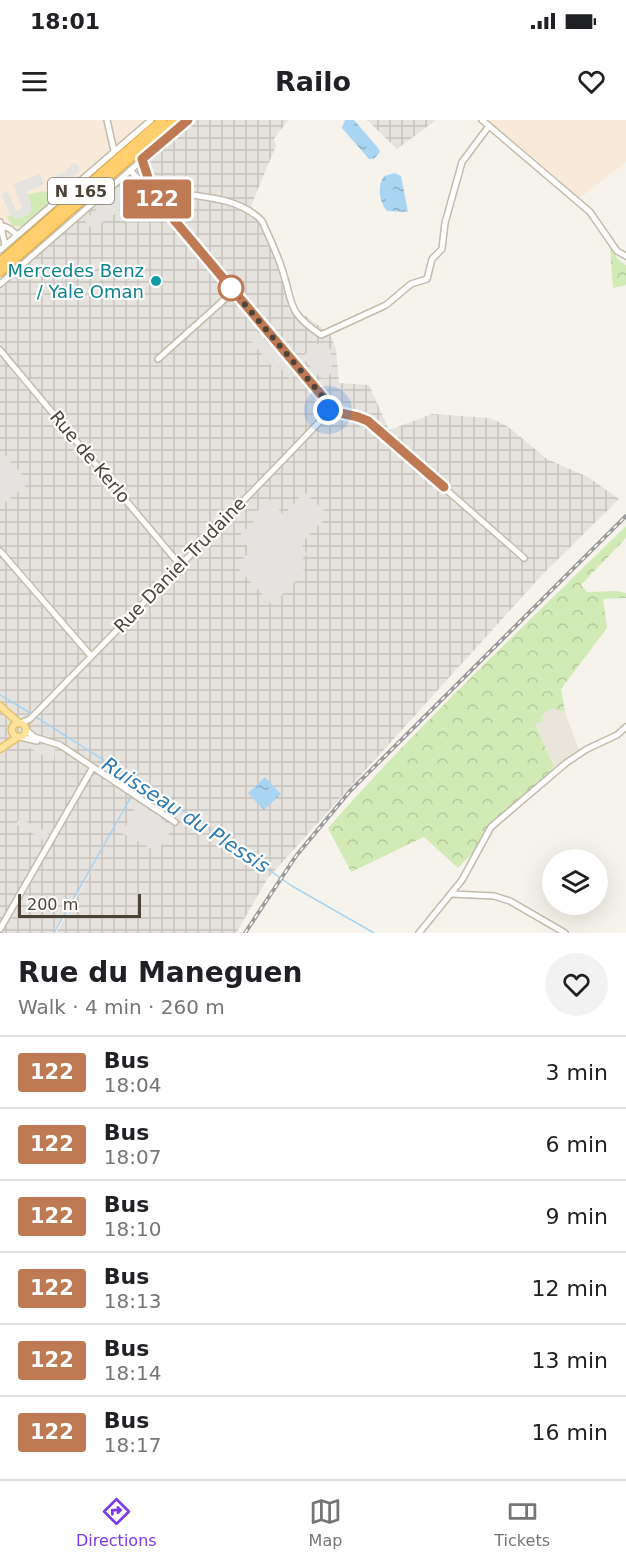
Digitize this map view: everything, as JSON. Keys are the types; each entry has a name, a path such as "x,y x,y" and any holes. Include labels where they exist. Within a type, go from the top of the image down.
{"highway":[{"name":"N 165","path":"0,262 162,120"},
{"name":"N 165","path":"0,272 174,120"}],"main road":[{"path":"0,708 23,726 25,734 1,748"},
{"path":"0,708 15,735 19,737"},
{"path":"1,748 13,729 23,726"}],"street":[{"path":"107,120 114,151"},
{"path":"0,250 151,120"},
{"path":"0,284 188,120"},
{"path":"482,120 590,212 617,251 626,256"},
{"path":"154,196 157,193 171,193 212,197 257,216 262,221 282,269 291,306 298,316 321,335 386,305 411,284 427,279 432,259 442,249 445,223 462,162 489,126"},
{"path":"142,159 154,196"},
{"path":"130,170 323,397 328,410 368,421 524,558"},
{"path":"0,224 17,236"},
{"path":"0,224 5,245"},
{"path":"158,359 234,291"},
{"name":"Rue de Kerlo","path":"0,350 180,565"},
{"name":"Rue Daniel Trudaine","path":"23,726 328,410"},
{"path":"0,551 91,656"},
{"path":"23,726 34,737 60,745 175,822"},
{"path":"419,933 462,880 491,827 566,763 626,728"},
{"path":"19,737 50,741"},
{"path":"0,929 93,767"},
{"path":"452,894 494,896 510,901 565,933"}],"shaded area":[{"path":"0,120 151,120 0,250"},
{"path":"188,120 288,120 274,139 276,146 251,206 265,221 286,271 296,309 330,334 336,349 339,383 369,385 389,430 432,414 490,418 507,426 547,459 588,477 619,499 540,577 268,878 236,933 56,933 97,862 54,933 0,933 0,284"},
{"path":"367,120 436,120 397,149"},
{"path":"488,120 626,120 626,162 578,199"},
{"path":"73,163 79,166 80,171 59,185 57,175 65,172"},
{"path":"40,174 44,184 26,192 31,203 31,210 27,216 16,219 10,215 1,194 8,191 16,211 22,208 13,184"},
{"path":"129,184 138,189 157,210 152,216 134,197 93,230 84,220"},
{"path":"257,332 297,374 290,379 279,366 274,369 249,339"},
{"path":"323,343 331,350 332,371 328,378 321,378 302,357 318,344"},
{"path":"5,455 29,483 0,507 0,460"},
{"path":"304,492 329,515 301,543 307,554 300,561 301,568 305,571 272,605 236,566 251,550 238,537 257,518 254,514 269,499 284,515"},
{"path":"552,707 565,712 579,750 554,767 535,724 543,721 542,715"},
{"path":"30,743 55,747 54,760 26,745"},
{"path":"138,802 173,828 157,852 122,833"},
{"path":"20,818 49,834 45,841 16,824"}],"green space":[{"path":"44,191 51,195 49,203 23,226 13,226 7,217 10,215 16,219 31,203 26,195"},
{"path":"610,248 626,265 626,285 613,288"},
{"path":"626,526 626,538 581,585 587,592 617,591 626,593 626,598 603,599 607,628 561,689 565,712 552,708 542,715 543,721 535,724 554,767 458,868 424,837 351,872 328,828 437,712"}],"water":[{"path":"345,120 354,120 379,149 380,152 374,159 369,159 342,128"},
{"path":"395,173 401,176 408,212 387,211 382,203 380,189 382,180 384,176"},
{"path":"265,777 281,794 264,810 248,793"}],"waterway":[{"name":"Ruisseau du Plessis","path":"0,695 32,714"},
{"name":"Ruisseau du Plessis","path":"36,717 201,822 292,886 374,933"},
{"path":"135,791 139,784"},
{"path":"54,933 131,797"}],"railway":[{"path":"245,933 296,856 350,791 626,516"}],"bus line":[{"name":"122","path":"188,120 142,159 154,196 323,397 328,410 368,421 444,487"}],"place":[{"name":"Mercedes Benz / Yale Oman","path":"156,281"}],"route":[{"path":"231,288 323,397 328,410"}]}
